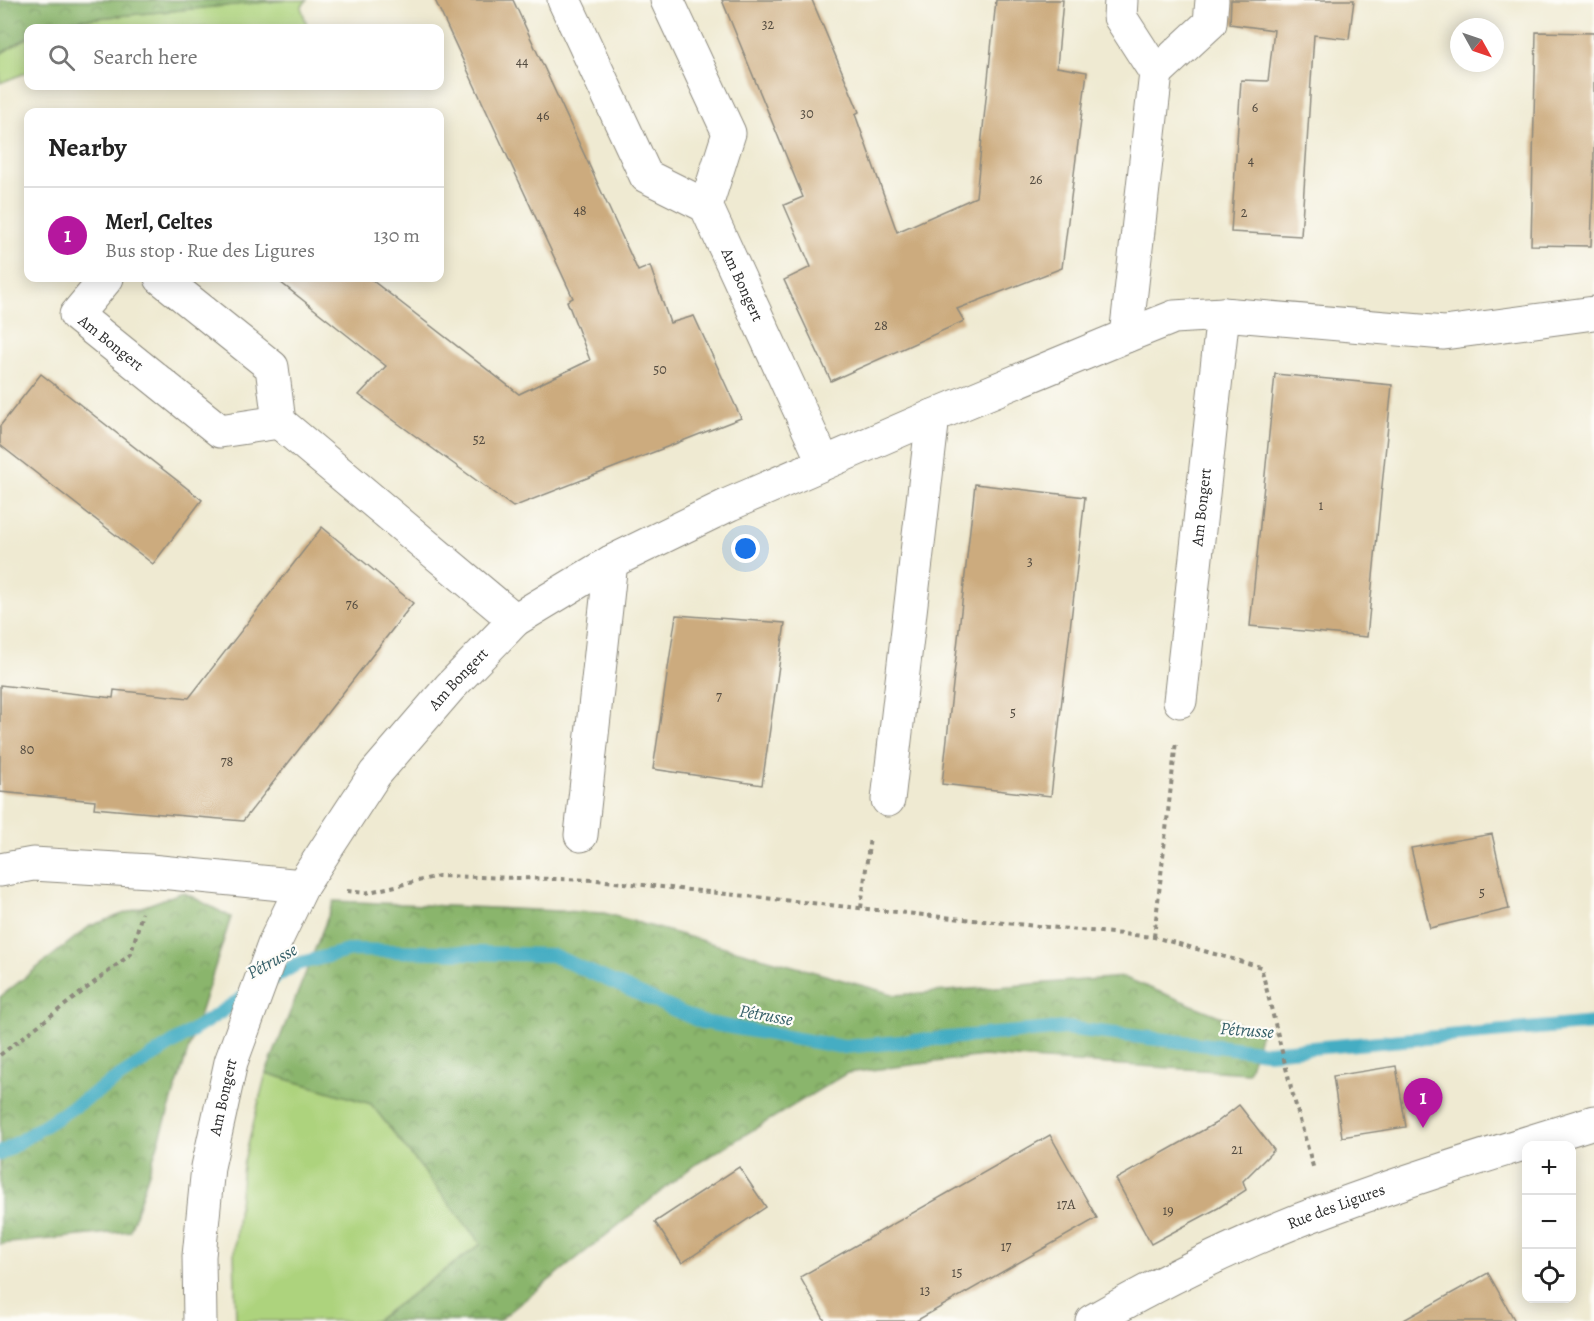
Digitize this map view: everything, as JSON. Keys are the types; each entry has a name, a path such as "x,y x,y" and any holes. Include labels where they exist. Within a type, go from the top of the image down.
{"street":[{"path":"564,0 646,176 706,206 729,133 667,0"},
{"path":"1121,0 1120,17 1156,73 1126,336"},
{"path":"1156,73 1210,23 1212,0"},
{"name":"Am Bongert","path":"706,206 824,463"},
{"name":"Am Bongert","path":"103,282 76,315 220,431 279,422"},
{"path":"166,282 272,367 279,422 515,620"},
{"name":"Am Bongert","path":"200,1321 199,1256 208,1167 231,1062 275,942 302,886 375,774 450,687 515,620 611,562 730,504 933,416 1174,317 1223,314 1444,333 1594,313"},
{"name":"Am Bongert","path":"1180,701 1223,314"},
{"path":"888,800 933,416"},
{"path":"581,835 611,562"},
{"path":"0,870 33,864 150,871 302,886"},
{"name":"Rue des Ligures","path":"1092,1321 1130,1311 1219,1255 1324,1210 1443,1169 1594,1122"}],"path":[{"path":"1154,937 1180,701"},
{"path":"861,908 872,817 888,800"},
{"path":"0,1054 131,954 143,910 150,871"},
{"path":"302,886 365,893 439,876 596,880 1154,937 1260,967 1324,1210"}],"green space":[{"path":"0,0 287,0 51,24 24,24 24,39 0,54"},
{"path":"307,0 301,7 307,24 51,24"},
{"path":"24,39 24,74 0,83 0,54"},
{"path":"183,892 231,917 130,1231 0,1244 0,997 90,926"},
{"path":"334,901 604,913 896,995 1123,977 1261,1033 1248,1073 983,1056 847,1073 693,1166 498,1321 375,1321 481,1244 371,1104 266,1073"},
{"path":"266,1073 371,1103 481,1244 375,1321 236,1321 234,1253 243,1165"}],"building":[{"path":"435,0 513,0 638,271 650,266 670,323 694,316 741,418 513,507 359,395 386,366 280,282 374,282 519,394 590,360 567,301 573,298"},
{"path":"722,0 812,0 859,112 855,114 897,232 976,197 996,0 1063,0 1057,67 1087,72 1062,268 957,309 964,321 831,381 784,280 811,267 784,205 803,197"},
{"path":"1231,0 1354,0 1349,39 1314,35 1301,236 1231,232 1241,80 1268,81 1274,30 1230,24"},
{"path":"1536,32 1594,33 1591,246 1531,245"},
{"path":"41,374 202,500 153,564 0,445 0,426"},
{"path":"1275,374 1392,385 1367,637 1250,626"},
{"path":"975,484 1085,497 1051,796 942,784"},
{"path":"322,527 413,603 243,821 94,808 95,801 0,792 0,685 113,698 114,690 189,698"},
{"path":"676,615 785,623 762,785 653,769"},
{"path":"1492,834 1509,909 1430,928 1411,848"},
{"path":"1396,1066 1406,1127 1342,1137 1333,1076"},
{"path":"1239,1105 1274,1150 1243,1181 1246,1190 1218,1208 1151,1244 1116,1179 1216,1123"},
{"path":"1050,1135 1097,1218 916,1321 825,1321 800,1277"},
{"path":"739,1167 766,1207 682,1263 655,1222"},
{"path":"1488,1273 1515,1321 1402,1321"}],"waterway":[{"name":"Pétrusse","path":"267,982 297,964 352,950 552,955 702,1022 843,1047 1065,1028 1267,1052 1594,1023"},
{"name":"Pétrusse","path":"0,1154 249,994"}],"place":[{"name":"Merl, Celtes","path":"1423,1128"}]}
